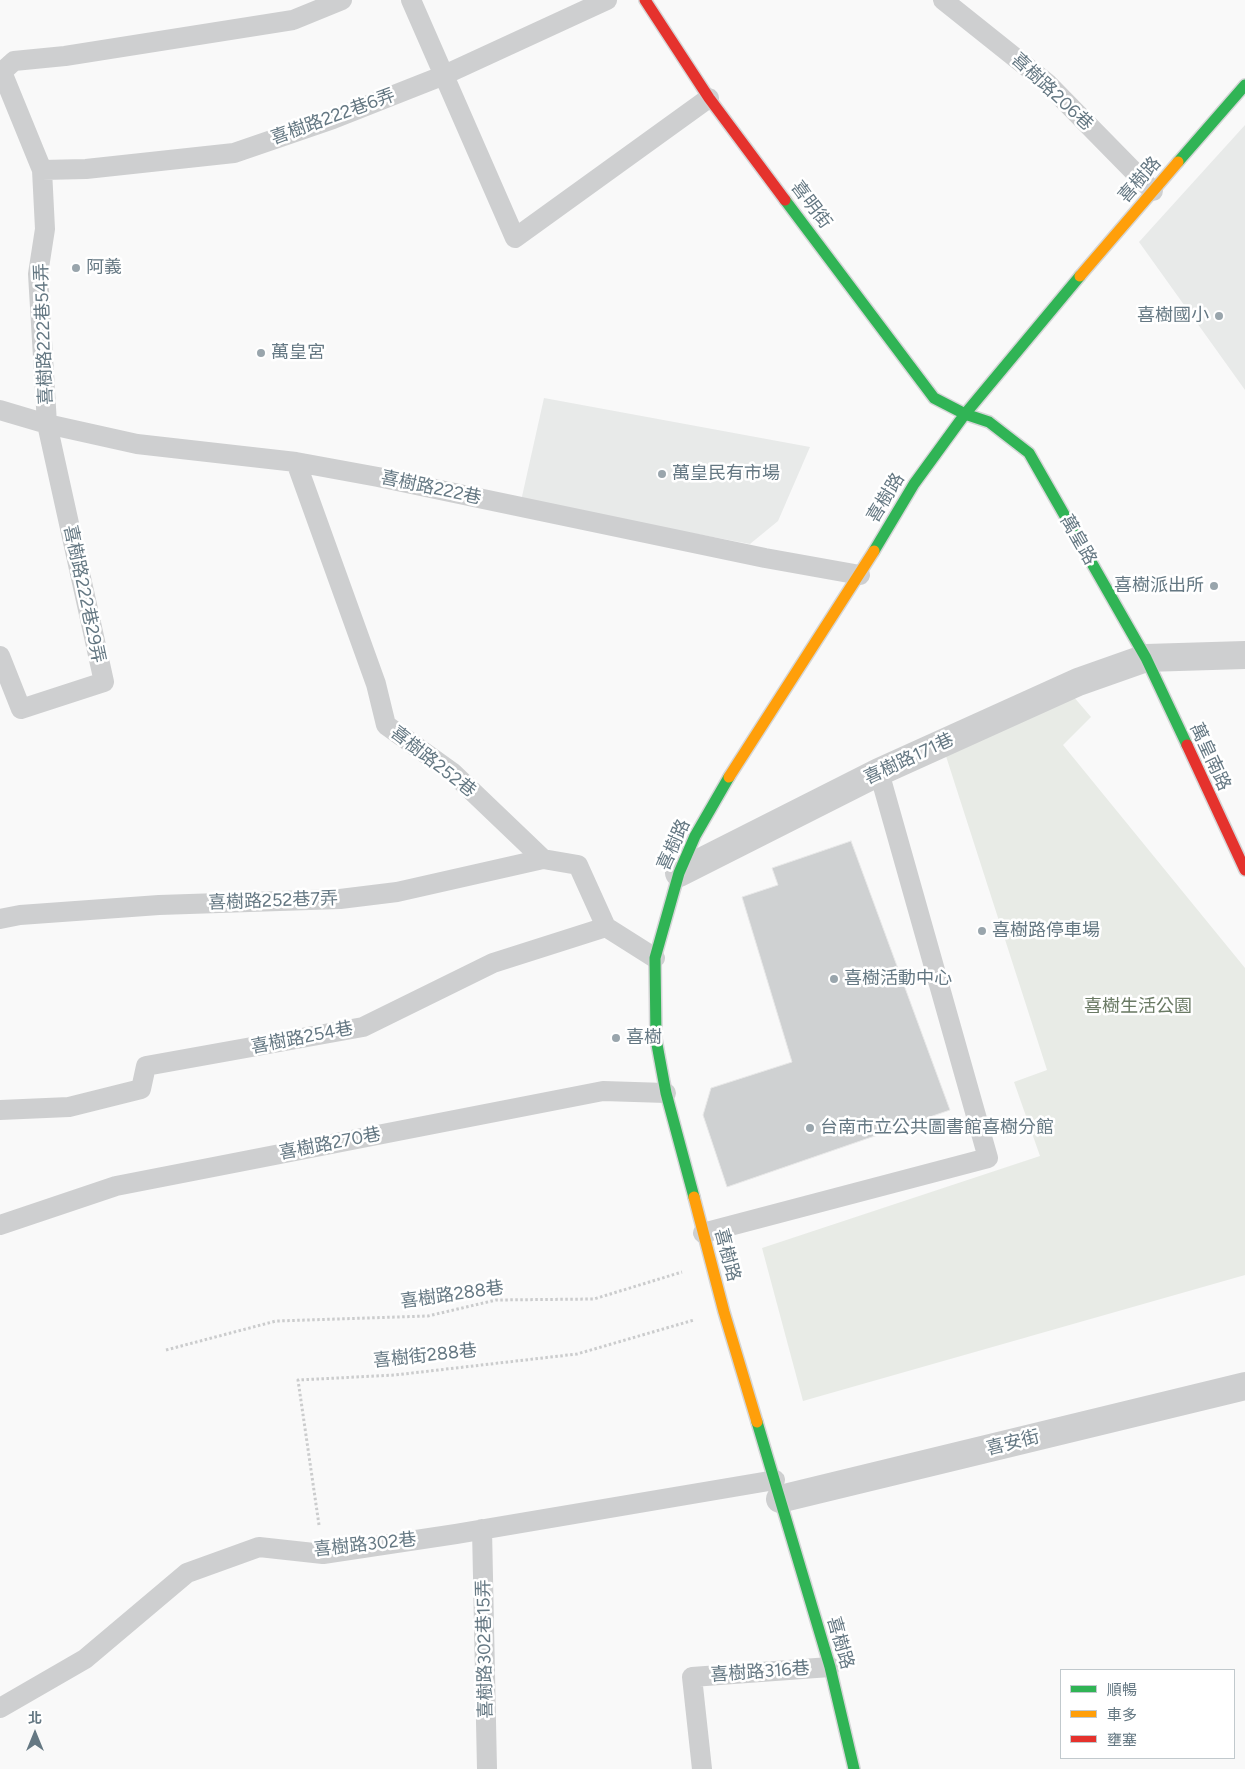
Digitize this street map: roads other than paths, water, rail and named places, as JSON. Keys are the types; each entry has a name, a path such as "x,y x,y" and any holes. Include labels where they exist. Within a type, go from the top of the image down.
{"street":[{"name":"喜明街","path":"645,0 709,98 923,385 943,404 964,414"},
{"name":"喜樹路","path":"854,1769 830,1667 724,1312 666,1093 656,1039 655,958 679,873 695,836 713,803 860,575 914,484 964,414 1153,191 1245,86"},
{"name":"萬皇路","path":"964,414 989,422 1029,453 1146,658"},
{"path":"1146,658 1245,655"},
{"name":"喜樹路171巷","path":"679,873 879,772 1078,682 1146,658"},
{"name":"萬皇南路","path":"1146,658 1245,870"},
{"name":"喜安街","path":"778,1490 1245,1386"}],"lane":[{"path":"1,73 14,61 65,56 293,20 342,0"},
{"path":"411,0 442,76 514,238 709,98"},
{"name":"喜樹路222巷6弄","path":"42,170 86,169 234,153 333,119 442,76 606,0"},
{"name":"喜樹路206巷","path":"943,0 1047,82 1153,191"},
{"name":"喜樹路222巷54弄","path":"1,73 42,170 45,229 38,274 47,424"},
{"name":"喜樹路222巷","path":"0,410 47,424 137,444 296,462 378,477 765,558 860,575"},
{"name":"喜樹路222巷29弄","path":"0,656 20,709 104,682 47,424"},
{"name":"喜樹路252巷","path":"296,462 376,684 386,726 453,774 543,859"},
{"path":"703,1233 988,1158 879,772"},
{"path":"543,859 578,865 606,927 655,958"},
{"name":"喜樹路252巷7弄","path":"0,920 20,915 159,905 340,899 397,892 543,859"},
{"name":"喜樹路254巷","path":"0,1110 69,1107 141,1089 146,1066 363,1027 492,963 606,927"},
{"name":"喜樹路270巷","path":"0,1225 126,1184 603,1091 666,1093"},
{"name":"喜樹路302巷","path":"0,1708 85,1659 188,1574 259,1548 323,1554 482,1529 778,1490"},
{"name":"喜樹路302巷15弄","path":"482,1529 487,1769"},
{"name":"喜樹路316巷","path":"702,1769 692,1677 830,1667"}],"place":[{"name":"阿義","path":"76,268"},
{"name":"喜樹國小","path":"1219,316"},
{"name":"萬皇宮","path":"261,353"},
{"name":"萬皇民有市場","path":"662,474"},
{"name":"喜樹派出所","path":"1214,586"},
{"name":"喜樹路停車場","path":"982,931"},
{"name":"喜樹活動中心","path":"834,979"},
{"name":"喜樹","path":"616,1038"},
{"name":"台南市立公共圖書館喜樹分館","path":"810,1128"}],"park label":[{"name":"喜樹生活公園","path":"1138,1007"}]}
